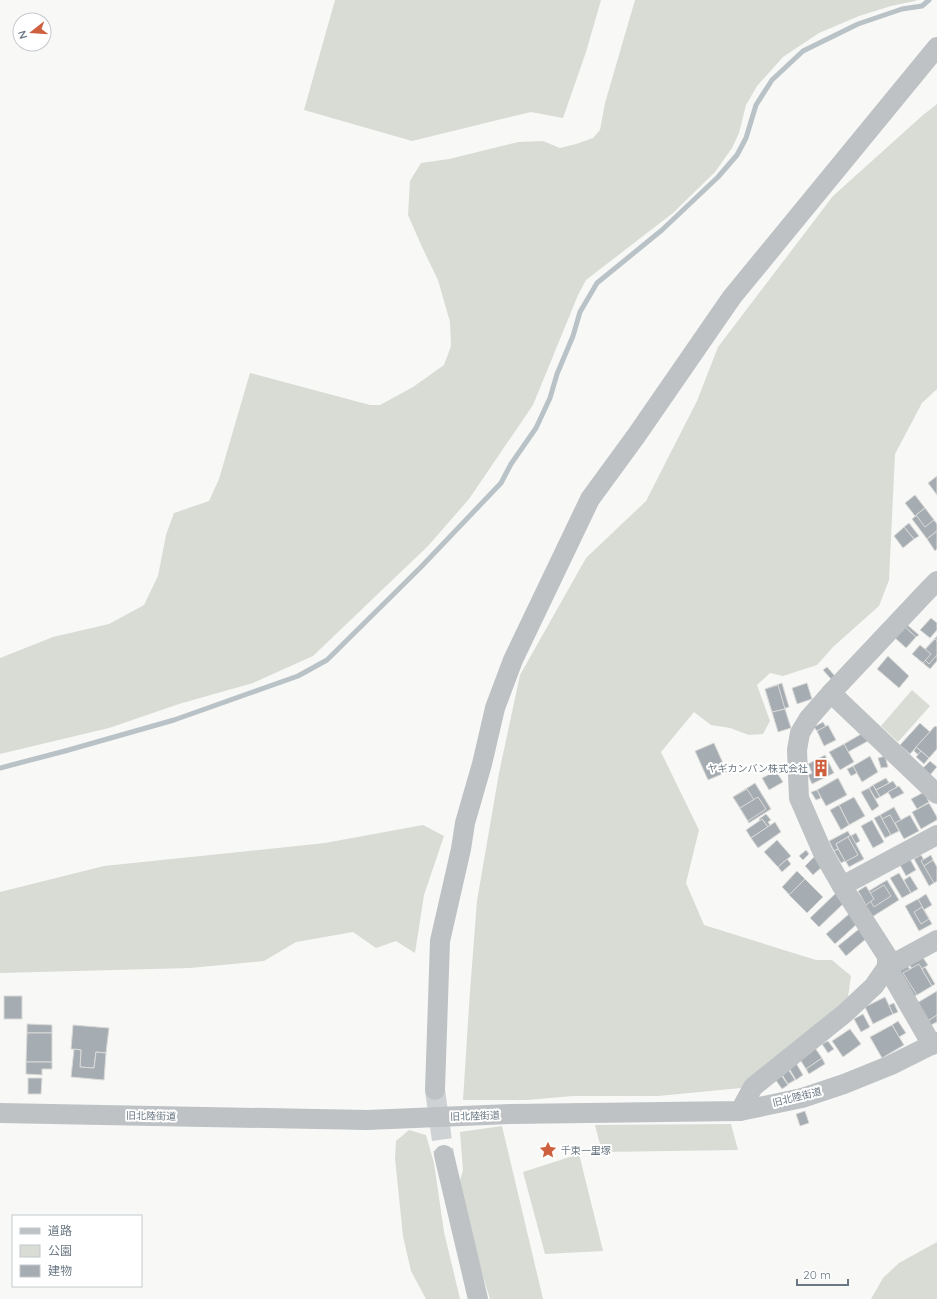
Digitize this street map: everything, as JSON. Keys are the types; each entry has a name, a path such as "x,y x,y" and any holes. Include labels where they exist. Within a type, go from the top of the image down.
{"street":[{"path":"435,1090 440,942 461,849 465,822 478,779 495,708 513,660 590,499 636,436 732,297 937,47"},
{"path":"934,590 831,692 809,718 800,733 797,750 799,798 823,853 886,956 887,968 934,1044"},
{"path":"831,692 937,794"},
{"path":"842,886 937,835"},
{"path":"740,1111 753,1087 844,1014 874,986 887,968 937,940"},
{"name":"旧北陸街道","path":"0,1113 367,1120 511,1114 740,1111 802,1098 844,1084 891,1065 934,1044"},
{"path":"444,1155 478,1299"}],"green space":[{"path":"335,0 601,0 586,52 563,118 531,112 412,141 304,110"},
{"path":"635,0 917,0 859,16 819,33 783,57 757,86 746,105 739,133 732,148 715,172 673,213 586,280 578,295 533,405 469,499 428,546 313,656 253,683 179,704 109,728 0,754 0,658 53,637 109,624 144,605 158,576 166,535 174,513 209,501 219,479 250,373 370,405 380,405 413,387 444,365 451,346 450,322 438,280 408,215 410,181 421,163 449,159 518,142 543,141 560,148 593,138 600,130 605,103"},
{"path":"937,104 937,389 922,403 895,454 889,580 879,606 833,647 817,665 783,676 770,673 757,685 770,721 763,734 749,735 730,728 711,725 694,712 661,752 699,830 686,883 704,925 816,960 832,960 851,976 848,997 773,1066 741,1088 658,1096 573,1096 527,1100 463,1100 477,901 499,773 520,675 586,558 646,501 697,401 718,347 833,196"},
{"path":"912,690 930,706 898,742 881,726"},
{"path":"423,825 444,836 424,895 415,953 396,941 376,948 353,932 296,942 264,961 190,968 0,973 0,892 104,866 325,843"},
{"path":"731,1124 738,1150 602,1152 595,1125"},
{"path":"502,1126 543,1299 490,1299 458,1188 463,1170 460,1132"},
{"path":"409,1130 426,1135 434,1163 444,1232 460,1299 426,1299 411,1271 403,1236 395,1158 396,1141"},
{"path":"579,1154 603,1251 545,1254 523,1172"},
{"path":"937,1242 937,1299 871,1299 883,1278 899,1263"}],"building":[{"path":"937,476 937,495 928,483"},
{"path":"915,495 925,508 915,516 905,503"},
{"path":"925,508 937,524 937,531 927,539 912,519"},
{"path":"925,508 934,520 925,527 916,515"},
{"path":"909,523 919,536 914,539 904,527"},
{"path":"904,527 914,539 903,548 894,536"},
{"path":"937,531 937,549 935,551 927,539"},
{"path":"931,618 937,623 937,630 930,638 920,630"},
{"path":"905,623 919,635 916,637 903,625"},
{"path":"903,625 916,637 906,648 893,636"},
{"path":"937,636 937,661 930,669 917,658"},
{"path":"935,639 937,641 937,655 929,664 920,655"},
{"path":"920,645 931,654 923,663 912,654"},
{"path":"888,656 909,676 899,688 877,669"},
{"path":"827,667 835,676 831,679 823,670"},
{"path":"782,683 789,707 772,712 765,689"},
{"path":"807,683 812,699 797,704 792,688"},
{"path":"778,685 785,709 772,712 765,689"},
{"path":"785,709 791,728 778,732 772,712"},
{"path":"823,722 826,727 817,731 814,727"},
{"path":"920,723 930,732 910,754 900,745"},
{"path":"828,725 836,740 824,746 817,731"},
{"path":"935,726 937,727 937,749 929,758 916,747"},
{"path":"863,733 868,741 848,752 844,744"},
{"path":"714,743 727,772 708,780 695,751"},
{"path":"844,744 854,762 840,770 829,752"},
{"path":"916,747 924,754 922,758 914,751"},
{"path":"921,751 929,758 924,764 916,757"},
{"name":"ヤギカンバン株式会社","path":"825,755 834,773 812,784 808,775 812,773 808,764"},
{"path":"870,756 878,772 862,782 853,766"},
{"path":"885,756 888,767 881,768 878,758"},
{"path":"930,761 937,767 930,775 923,768"},
{"path":"853,766 857,773 851,776 847,769"},
{"path":"776,771 783,782 769,790 762,778"},
{"path":"838,778 843,787 822,799 817,790"},
{"path":"838,778 847,795 826,806 817,790"},
{"path":"886,778 889,783 876,790 873,785"},
{"path":"893,781 897,787 880,797 876,790"},
{"path":"755,783 771,809 749,823 733,797"},
{"path":"873,785 880,797 876,799 869,788"},
{"path":"899,786 904,793 892,799 888,792"},
{"path":"869,788 879,806 872,811 861,792"},
{"path":"747,789 754,800 740,808 733,797"},
{"path":"817,790 821,798 816,800 811,792"},
{"path":"924,792 929,802 917,809 911,799"},
{"path":"758,797 766,809 748,821 740,808"},
{"path":"854,797 865,816 849,825 839,805"},
{"path":"929,803 937,817 937,820 921,829 912,812"},
{"path":"839,805 849,825 841,830 830,810"},
{"path":"894,807 901,820 887,828 880,815"},
{"path":"766,814 771,820 768,822 770,825 768,827 762,819 760,821 759,819"},
{"path":"880,815 891,835 885,838 874,818"},
{"path":"890,815 899,831 891,835 882,819"},
{"path":"910,815 919,831 904,839 895,823"},
{"path":"762,819 768,827 751,838 746,830"},
{"path":"872,820 884,842 873,848 861,826"},
{"path":"775,822 781,832 758,848 751,838"},
{"path":"848,831 853,841 834,851 829,841"},
{"path":"856,833 860,841 840,853 836,844"},
{"path":"851,835 864,859 849,867 836,844"},
{"path":"848,837 858,855 845,862 836,844"},
{"path":"777,840 791,856 778,867 764,852"},
{"path":"838,849 845,861 841,863 834,851"},
{"path":"806,850 809,854 803,860 799,856"},
{"path":"921,855 937,881 929,886 914,859"},
{"path":"931,855 933,860 924,866 921,861"},
{"path":"814,857 823,866 813,875 805,866"},
{"path":"787,859 791,864 782,872 778,867"},
{"path":"910,859 916,870 906,876 900,865"},
{"path":"933,860 937,867 937,881 934,883 924,866"},
{"path":"797,871 814,888 798,904 782,887"},
{"path":"899,873 911,893 902,898 890,878"},
{"path":"910,876 918,889 911,893 904,880"},
{"path":"805,879 823,897 807,913 789,895"},
{"path":"887,880 899,900 872,917 859,897"},
{"path":"884,885 891,896 874,907 867,895"},
{"path":"866,886 874,899 866,905 858,891"},
{"path":"836,893 845,902 819,927 810,918"},
{"path":"926,894 932,905 920,912 914,902"},
{"path":"918,899 932,924 919,931 905,906"},
{"path":"922,907 929,919 921,924 914,912"},
{"path":"849,914 858,923 835,944 826,934"},
{"path":"859,929 867,938 846,956 838,946"},
{"path":"921,955 928,965 915,973 908,963"},
{"path":"906,963 923,991 912,998 895,970"},
{"path":"919,964 932,986 917,995 903,973"},
{"path":"925,967 935,984 932,986 922,969"},
{"path":"937,991 937,1015 928,1021 917,1003"},
{"path":"4,996 22,996 22,1019 4,1019"},
{"path":"885,997 893,1014 873,1024 865,1007"},
{"path":"894,1003 898,1012 893,1014 889,1005"},
{"path":"863,1014 870,1027 861,1032 854,1019"},
{"path":"937,1015 937,1022 931,1025 928,1021"},
{"path":"898,1021 906,1033 899,1037 892,1025"},
{"path":"27,1024 52,1025 52,1033 27,1033"},
{"path":"73,1025 109,1028 106,1053 96,1052 94,1068 80,1067 81,1050 71,1049"},
{"path":"892,1025 904,1045 882,1058 870,1037"},
{"path":"850,1029 861,1044 843,1057 832,1041"},
{"path":"27,1033 52,1033 52,1062 26,1062"},
{"path":"828,1041 834,1049 828,1053 822,1044"},
{"path":"815,1048 822,1058 806,1069 799,1058"},
{"path":"74,1049 81,1050 80,1067 94,1068 96,1052 106,1053 104,1080 71,1077"},
{"path":"822,1058 825,1064 809,1074 806,1069"},
{"path":"26,1062 52,1062 52,1069 42,1069 42,1075 26,1074"},
{"path":"796,1063 803,1075 796,1080 789,1068"},
{"path":"788,1069 795,1080 788,1084 781,1073"},
{"path":"781,1075 788,1085 782,1089 775,1079"},
{"path":"28,1078 42,1078 41,1094 28,1094"},
{"path":"805,1111 809,1123 800,1126 796,1114"}],"waterway":[{"path":"0,768 174,720 298,676 327,660 421,567 501,483 511,464 536,428 550,398 557,374 573,336 580,312 597,283 662,230 718,177 737,155 746,138 756,105 772,80 803,51 858,24 902,9 922,6 929,0"}],"tunnel":[{"path":"435,1090 444,1155"}],"place":[{"name":"ヤギカンバン株式会社","path":"821,768"},
{"name":"千束一里塚","path":"548,1150"}]}
